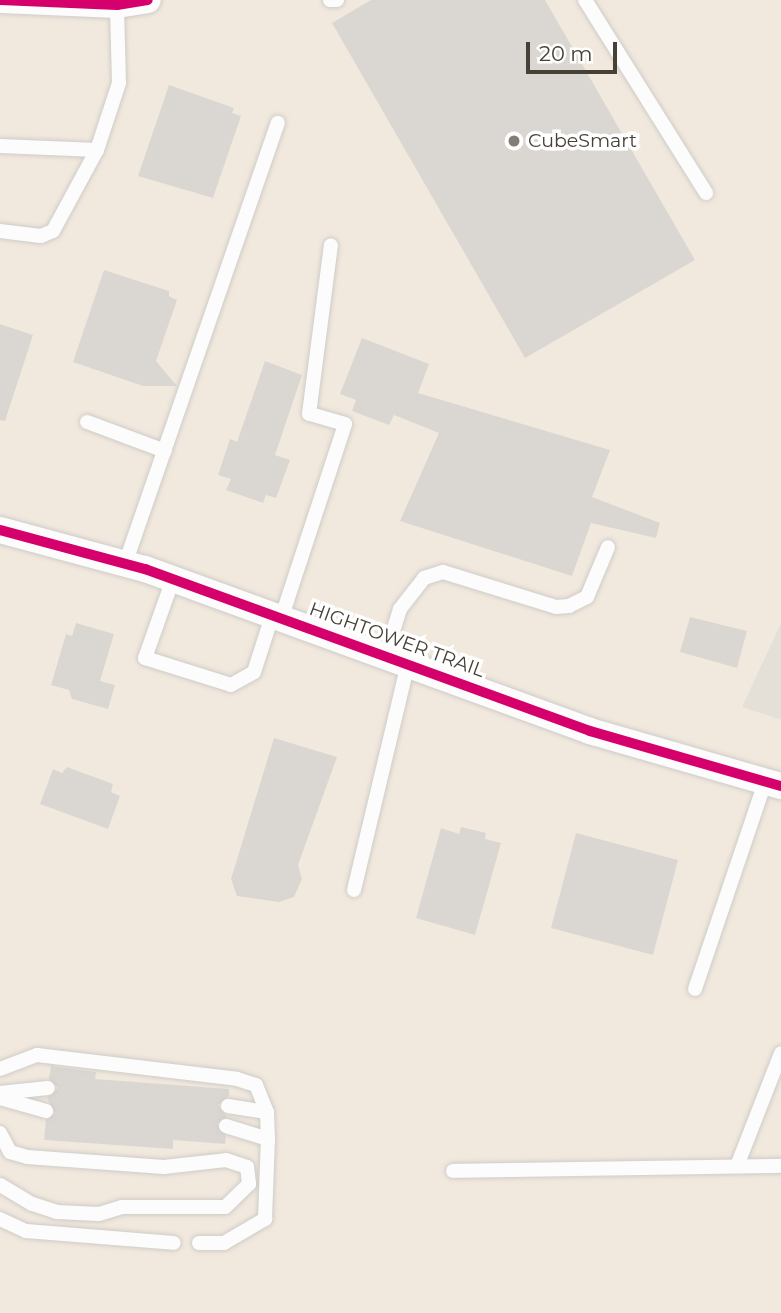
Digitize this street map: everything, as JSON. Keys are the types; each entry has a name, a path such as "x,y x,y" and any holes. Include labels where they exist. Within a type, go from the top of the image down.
{"street":[{"path":"11,1 128,2"},
{"name":"HIGHTOWER TRAIL","path":"0,530 173,579 278,614 590,731 773,784"}],"lane":[{"path":"330,0 337,0"},
{"path":"585,0 706,193"},
{"path":"0,231 41,236 53,231 97,150 119,83 128,2"},
{"path":"125,564 278,123"},
{"path":"0,146 97,150"},
{"path":"173,579 145,657 231,685 254,672 278,614 345,424 309,414 331,245"},
{"path":"87,422 164,451"},
{"path":"354,890 397,659 400,609 424,578 443,572 556,607 569,606 587,597 608,547"},
{"path":"695,989 773,784"},
{"path":"737,1166 781,1053"},
{"path":"0,1069 37,1055 237,1079 256,1085 267,1112 265,1219 224,1243 199,1243"},
{"path":"0,1096 48,1088"},
{"path":"0,1096 46,1111"},
{"path":"228,1106 267,1112"},
{"path":"226,1126 268,1139"},
{"path":"0,1133 10,1152 27,1157 164,1167 226,1160 247,1167 249,1184"},
{"path":"453,1171 781,1166"},
{"path":"0,1185 44,1208 99,1214 122,1208 225,1207 249,1184 266,1184"},
{"path":"0,1220 26,1231 174,1243"}],"shaded area":[{"path":"0,0 781,0 781,623 742,707 781,720 781,1313 0,1313"},
{"path":"781,623 781,720 741,707"}],"building":[{"name":"CubeSmart","path":"371,0 545,0 695,260 525,358 332,23"},
{"path":"169,85 234,108 232,113 241,116 213,198 138,176"},
{"path":"104,270 169,291 169,296 177,300 156,361 177,386 143,386 73,362"},
{"path":"0,324 33,335 5,421 0,420"},
{"path":"362,338 429,364 418,393 610,450 592,497 660,523 656,538 591,523 572,576 400,521 439,433 394,415 389,425 352,411 356,400 340,394"},
{"path":"265,361 302,375 275,455 290,460 276,498 266,495 263,503 226,490 231,479 218,475 230,439 237,442"},
{"path":"690,617 747,631 737,668 680,652"},
{"path":"76,623 114,634 100,681 115,685 108,709 72,699 69,690 51,685 66,634 72,636"},
{"path":"274,738 337,757 298,865 302,879 294,897 279,902 237,896 231,879"},
{"path":"67,767 113,784 111,792 120,796 108,829 40,804 53,769 62,773"},
{"path":"461,827 486,833 485,839 501,843 475,935 416,918 441,828 459,834"},
{"path":"576,833 678,860 653,955 551,928"},
{"path":"51,1066 96,1072 95,1079 229,1089 229,1096 218,1105 227,1117 217,1124 226,1136 225,1144 173,1140 173,1149 44,1140 46,1120 55,1113 47,1098 58,1088 49,1079"}],"cycle path":[{"path":"1,0 117,5 148,0"},
{"path":"0,530 145,569 590,731 781,786"}],"place":[{"name":"CubeSmart","path":"514,141"}]}
